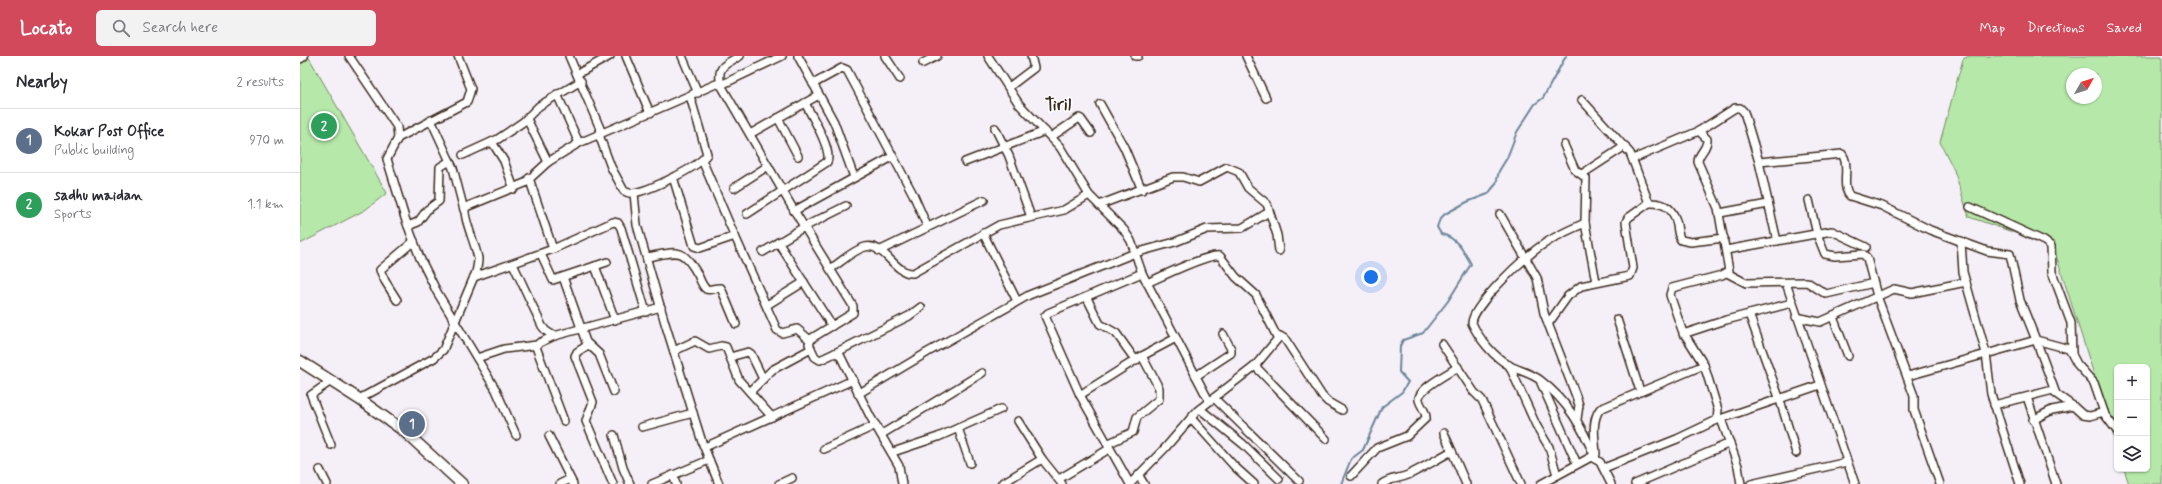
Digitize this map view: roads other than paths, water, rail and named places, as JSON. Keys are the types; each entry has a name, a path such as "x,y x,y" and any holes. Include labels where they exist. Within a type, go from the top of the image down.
{"main road":[{"path":"300,361 359,399 404,431 460,483"}],"street":[{"path":"349,56 393,120 399,133 387,159 414,241 437,292 496,390 516,434"},
{"path":"398,138 461,106 470,98 470,84 458,56"},
{"path":"569,56 581,81 600,134 620,185 624,191 634,193 673,177 702,160 707,154 690,96"},
{"path":"577,74 610,56"},
{"path":"626,56 650,113"},
{"path":"682,56 698,93"},
{"path":"740,56 723,67 719,76 722,85 794,212 854,309 853,313 810,340"},
{"path":"464,210 471,204 514,189 548,162 578,144 716,84 722,85 782,56"},
{"path":"798,56 834,122 854,177"},
{"path":"885,56 900,79"},
{"path":"923,63 937,56"},
{"path":"988,56 1019,104 1060,147 1089,195 1124,230 1131,241 1147,283 1196,376 1212,400 1299,481"},
{"path":"1008,87 1034,68 1031,56"},
{"path":"1246,56 1266,98"},
{"path":"813,84 842,68 847,70 913,194 927,226"},
{"path":"463,155 492,142 527,119 539,106 581,81"},
{"path":"557,94 578,144"},
{"path":"750,134 819,95"},
{"path":"1582,100 1625,146 1633,158 1649,202"},
{"path":"747,214 782,190 825,164 829,158 825,143 805,102"},
{"path":"1100,104 1124,146 1142,190"},
{"path":"1633,158 1699,131 1735,108 1740,108 1744,112 1759,162 1777,241"},
{"path":"778,118 798,156"},
{"path":"1051,137 1079,118 1091,134"},
{"path":"527,119 548,162"},
{"path":"359,399 434,358 447,343 474,278 478,261 459,187 450,161 431,120"},
{"path":"995,128 1005,146 1031,217"},
{"path":"965,162 1045,131"},
{"path":"1699,131 1708,142 1707,146 1699,156 1698,162 1720,213 1729,271 1727,273"},
{"path":"492,142 504,161 514,189"},
{"path":"1564,145 1575,170 1586,178 1585,223 1596,282"},
{"path":"1582,174 1625,146"},
{"path":"1759,162 1842,154 1845,160 1848,195 1882,206 1930,230 1987,251 2010,254 2020,300 2036,340 2053,390 2056,394 2086,416 2104,412"},
{"path":"794,212 892,157"},
{"path":"702,160 780,333 797,328 810,340"},
{"path":"408,226 418,222 427,210 439,201 440,167 450,161"},
{"path":"734,188 768,166"},
{"path":"1099,205 1178,176 1202,181 1222,168 1231,168 1242,174 1248,188 1267,204 1277,235 1278,251"},
{"path":"673,177 694,246 700,248 735,236"},
{"path":"529,178 553,250"},
{"path":"634,193 637,225 693,412 718,484"},
{"path":"830,269 865,247 880,251 904,271 913,273 999,225 1064,210 1089,195"},
{"path":"880,251 927,226 984,200"},
{"path":"1809,200 1817,234 1823,251 1827,256 1865,255 1877,296 1908,376 1914,396 1914,410 1940,484"},
{"path":"1548,324 1573,290 1596,282 1630,276 1632,268 1626,222 1632,214 1649,202 1663,203 1670,208 1675,217 1681,240 1691,242 1724,238"},
{"path":"1720,213 1768,204"},
{"path":"763,252 804,227 846,206"},
{"path":"1970,207 2044,241 2051,246 2052,272 2071,323 2072,354"},
{"path":"858,394 1017,302 1135,253 1175,242 1208,229 1242,228 1270,212"},
{"path":"1500,214 1526,256 1537,278 1548,324 1579,404 1577,419"},
{"path":"474,278 553,250 614,222 618,223 646,312"},
{"path":"1585,223 1544,244 1526,256 1476,311 1472,319 1474,329 1494,353 1509,365 1540,379 1577,419 1596,459 1604,468 1611,484"},
{"path":"1726,250 1834,231 1866,247"},
{"path":"983,233 1017,302"},
{"path":"397,300 380,270 414,241"},
{"path":"1961,241 1966,282 1986,353 1991,394 2020,484"},
{"path":"778,242 832,326"},
{"path":"647,257 675,253 684,254 691,263 705,288 710,290 721,288 736,324"},
{"path":"541,254 553,280 607,262"},
{"path":"1147,283 1213,256 1220,256 1236,277 1256,295 1277,337 1285,339 1326,400 1342,410"},
{"path":"513,264 542,326 546,331 554,336"},
{"path":"595,266 616,320"},
{"path":"1142,273 1048,313 1045,316 1080,395 1130,484 1200,409 1254,366 1277,337"},
{"path":"1741,484 1741,475 1730,443 1719,419 1718,410 1704,365 1684,334 1669,291 1672,288 1727,273 1746,283 1807,282 1826,294 1874,283"},
{"path":"563,277 588,345 599,354 614,392"},
{"path":"766,304 804,282"},
{"path":"1796,317 1820,322 1894,289 1912,293 1966,282"},
{"path":"1786,283 1796,317 1855,484"},
{"path":"1086,298 1100,324 1116,333 1136,361"},
{"path":"1684,334 1749,314 1792,303"},
{"path":"478,358 504,349 536,345 554,336 661,308"},
{"path":"810,340 809,344 811,349 820,360 909,316 920,308"},
{"path":"1749,314 1780,400 1796,453"},
{"path":"1833,317 1848,356"},
{"path":"1617,319 1640,391"},
{"path":"1196,376 1232,352 1223,334"},
{"path":"1080,395 1142,356 1176,338"},
{"path":"1908,376 2036,340 2066,347 2072,354 2077,364 2097,389 2104,412 2108,421 2114,428"},
{"path":"674,351 698,342 709,349 724,345 739,380 772,417"},
{"path":"1442,344 1487,408 1521,484"},
{"path":"536,345 564,421"},
{"path":"588,345 577,352 575,356 593,402 586,421 613,484"},
{"path":"750,392 772,370 811,349"},
{"path":"730,357 748,352 751,354 763,379"},
{"path":"835,353 840,355 853,380 858,394 892,452 899,466 903,483"},
{"path":"1018,421 1042,459 1060,482 1108,446 1133,432 1137,417 1160,399 1159,388 1142,356"},
{"path":"1509,365 1536,425 1550,447 1557,475"},
{"path":"1596,459 1596,415 1600,409 1704,365"},
{"path":"1254,366 1326,439"},
{"path":"1351,476 1377,448 1407,436 1426,418 1426,413 1419,399 1420,394 1425,388 1458,367"},
{"path":"882,434 982,373"},
{"path":"1540,379 1577,464"},
{"path":"705,447 853,380"},
{"path":"331,381 311,395 331,445"},
{"path":"1604,468 1677,439 1719,419 1780,400 1820,385"},
{"path":"1994,404 2053,390"},
{"path":"2026,397 2056,484"},
{"path":"2034,420 2052,410 2073,406"},
{"path":"892,452 958,428 1001,409"},
{"path":"1200,409 1242,444 1279,479"},
{"path":"642,428 693,412"},
{"path":"1191,418 1234,466 1254,484"},
{"path":"824,449 876,425"},
{"path":"958,428 970,463"},
{"path":"1444,433 1466,484"},
{"path":"614,435 623,468 630,484"},
{"path":"549,436 571,481 560,484"},
{"path":"1636,484 1730,443"},
{"path":"1382,484 1393,478 1404,476 1416,471 1452,451"},
{"path":"1541,484 1577,464 1591,458 1596,459"},
{"path":"1001,484 1042,459"},
{"path":"652,484 709,460"},
{"path":"1751,484 1847,462"},
{"path":"320,470 327,484"},
{"path":"673,475 676,484"},
{"path":"1139,476 1144,484"},
{"path":"779,484 792,478"}],"waterway":[{"path":"1341,484 1351,459 1363,450 1382,407 1402,392 1408,382 1399,372 1400,346 1403,340 1423,333 1448,301 1471,264 1455,241 1441,234 1437,227 1440,219 1445,214 1467,202 1488,194 1496,184 1499,171 1507,158 1517,132 1535,104 1543,98 1566,56"}],"place":[{"name":"sadhu maidan","path":"324,126"},
{"name":"Kokar Post Office","path":"412,424"}],"district":[{"name":"Tiril","path":"1058,104"}]}
